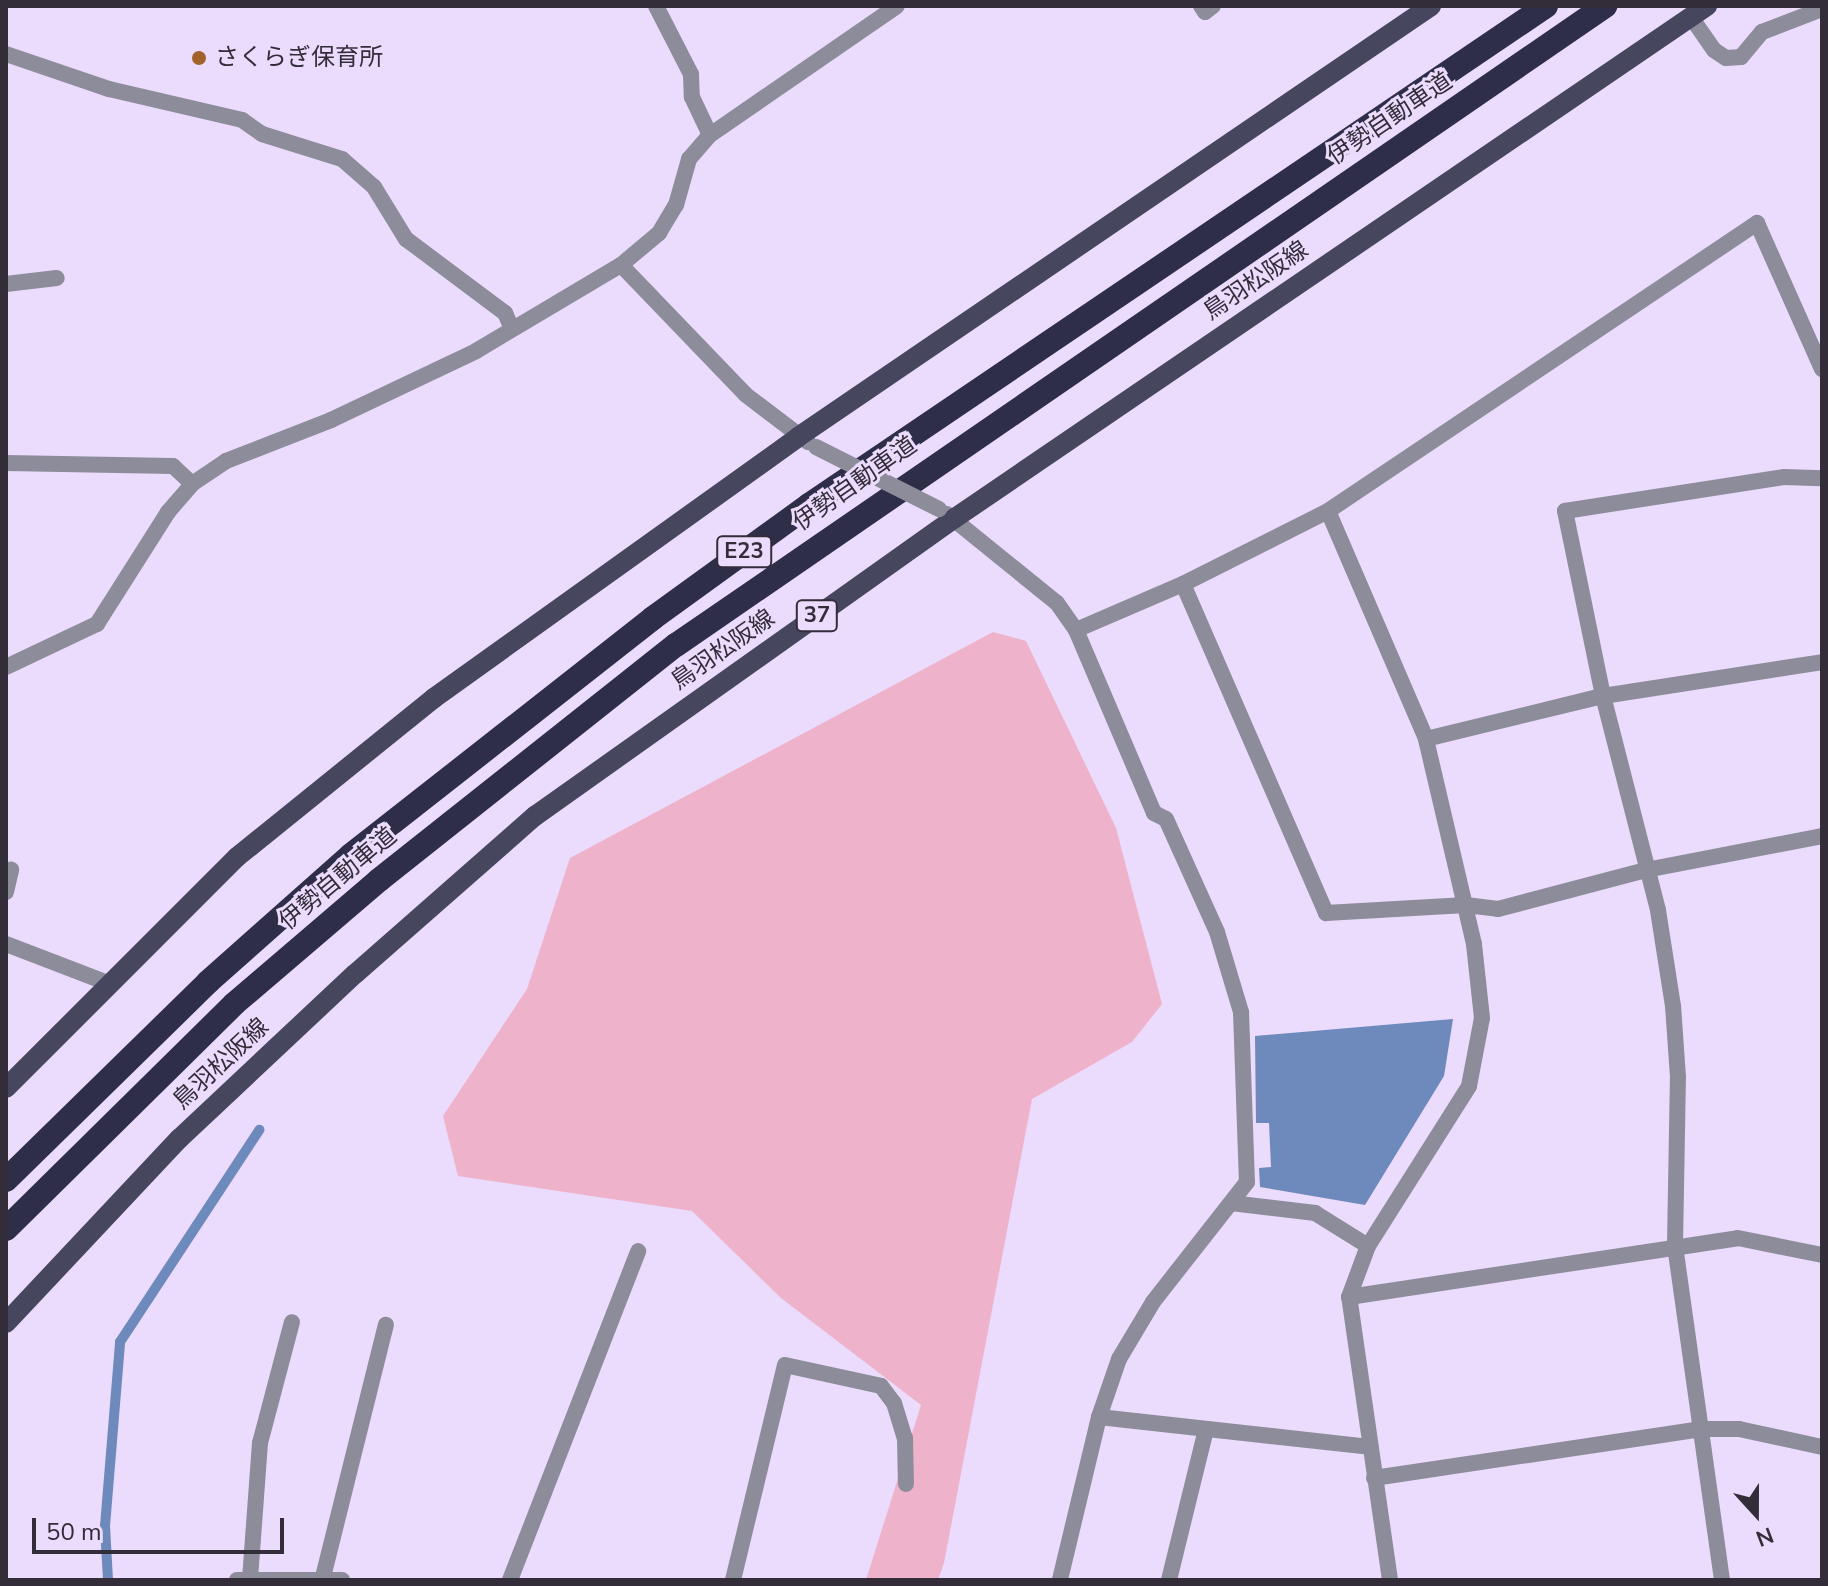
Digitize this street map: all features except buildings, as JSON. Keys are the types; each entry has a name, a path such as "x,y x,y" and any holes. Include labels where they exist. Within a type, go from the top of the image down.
{"highway":[{"name":"伊勢自動車道","path":"6,1180 208,982 351,855 653,618 822,496 1546,6"},
{"name":"伊勢自動車道","path":"6,1229 234,1004 391,870 676,645 1605,6"}],"main road":[{"path":"6,1088 237,857 434,698 1431,6"},
{"name":"鳥羽松阪線","path":"6,1323 190,1128 355,974 535,816 947,514 1699,12"}],"street":[{"path":"656,6 691,74 692,97 710,135"},
{"path":"6,667 97,624 192,484 226,461 331,420 512,329 621,265 659,233 676,205 689,159 710,135 897,6"},
{"path":"1201,6 1205,12 1213,6"},
{"path":"1699,12 1714,50 1726,58 1741,57 1762,32 1822,9"},
{"path":"6,54 109,89 242,120 262,134 342,159 374,187 406,239 505,313 512,329"},
{"path":"1076,630 1183,584 1328,511 1757,223 1822,369"},
{"path":"621,265 746,395 807,442 947,514 1057,603 1076,630 1154,813 1166,819 1230,967 1241,1012 1247,1182 1132,1333 1099,1417 1060,1580"},
{"path":"6,284 57,278"},
{"path":"6,463 173,466 192,484"},
{"path":"1722,1580 1675,1245 1674,1020 1658,910 1603,696 1565,511 1784,477 1822,478"},
{"path":"1328,511 1426,739 1466,905 1482,1018 1476,1061 1454,1112 1368,1246 1349,1297 1390,1580"},
{"path":"1183,584 1326,913 1466,905 1498,909 1646,870 1822,836"},
{"path":"1426,739 1603,696 1822,662"},
{"path":"6,892 11,870"},
{"path":"6,944 110,984"},
{"path":"1231,1203 1315,1213 1368,1246"},
{"path":"1349,1297 1675,1245 1738,1238 1822,1255"},
{"path":"510,1580 638,1251"},
{"path":"250,1579 260,1443 292,1322"},
{"path":"323,1577 386,1325"},
{"path":"733,1580 785,1365 881,1386 894,1403 905,1438 906,1484"},
{"path":"1099,1417 1369,1447"},
{"path":"1169,1580 1206,1429"},
{"path":"1374,1478 1703,1429 1739,1429 1822,1447"},
{"path":"237,1580 323,1577 342,1580"}],"shaded area":[{"path":"993,632 1026,641 1116,828 1162,1004 1132,1042 1032,1099 944,1563 938,1580 866,1580 921,1405 781,1298 692,1211 458,1176 443,1116 527,989 570,858"}],"water":[{"path":"1453,1019 1444,1076 1365,1205 1260,1187 1259,1168 1271,1167 1269,1123 1256,1123 1255,1036"}],"waterway":[{"path":"108,1580 105,1526 120,1342 259,1130"}],"place":[{"name":"さくらぎ保育所","path":"199,58"}]}
